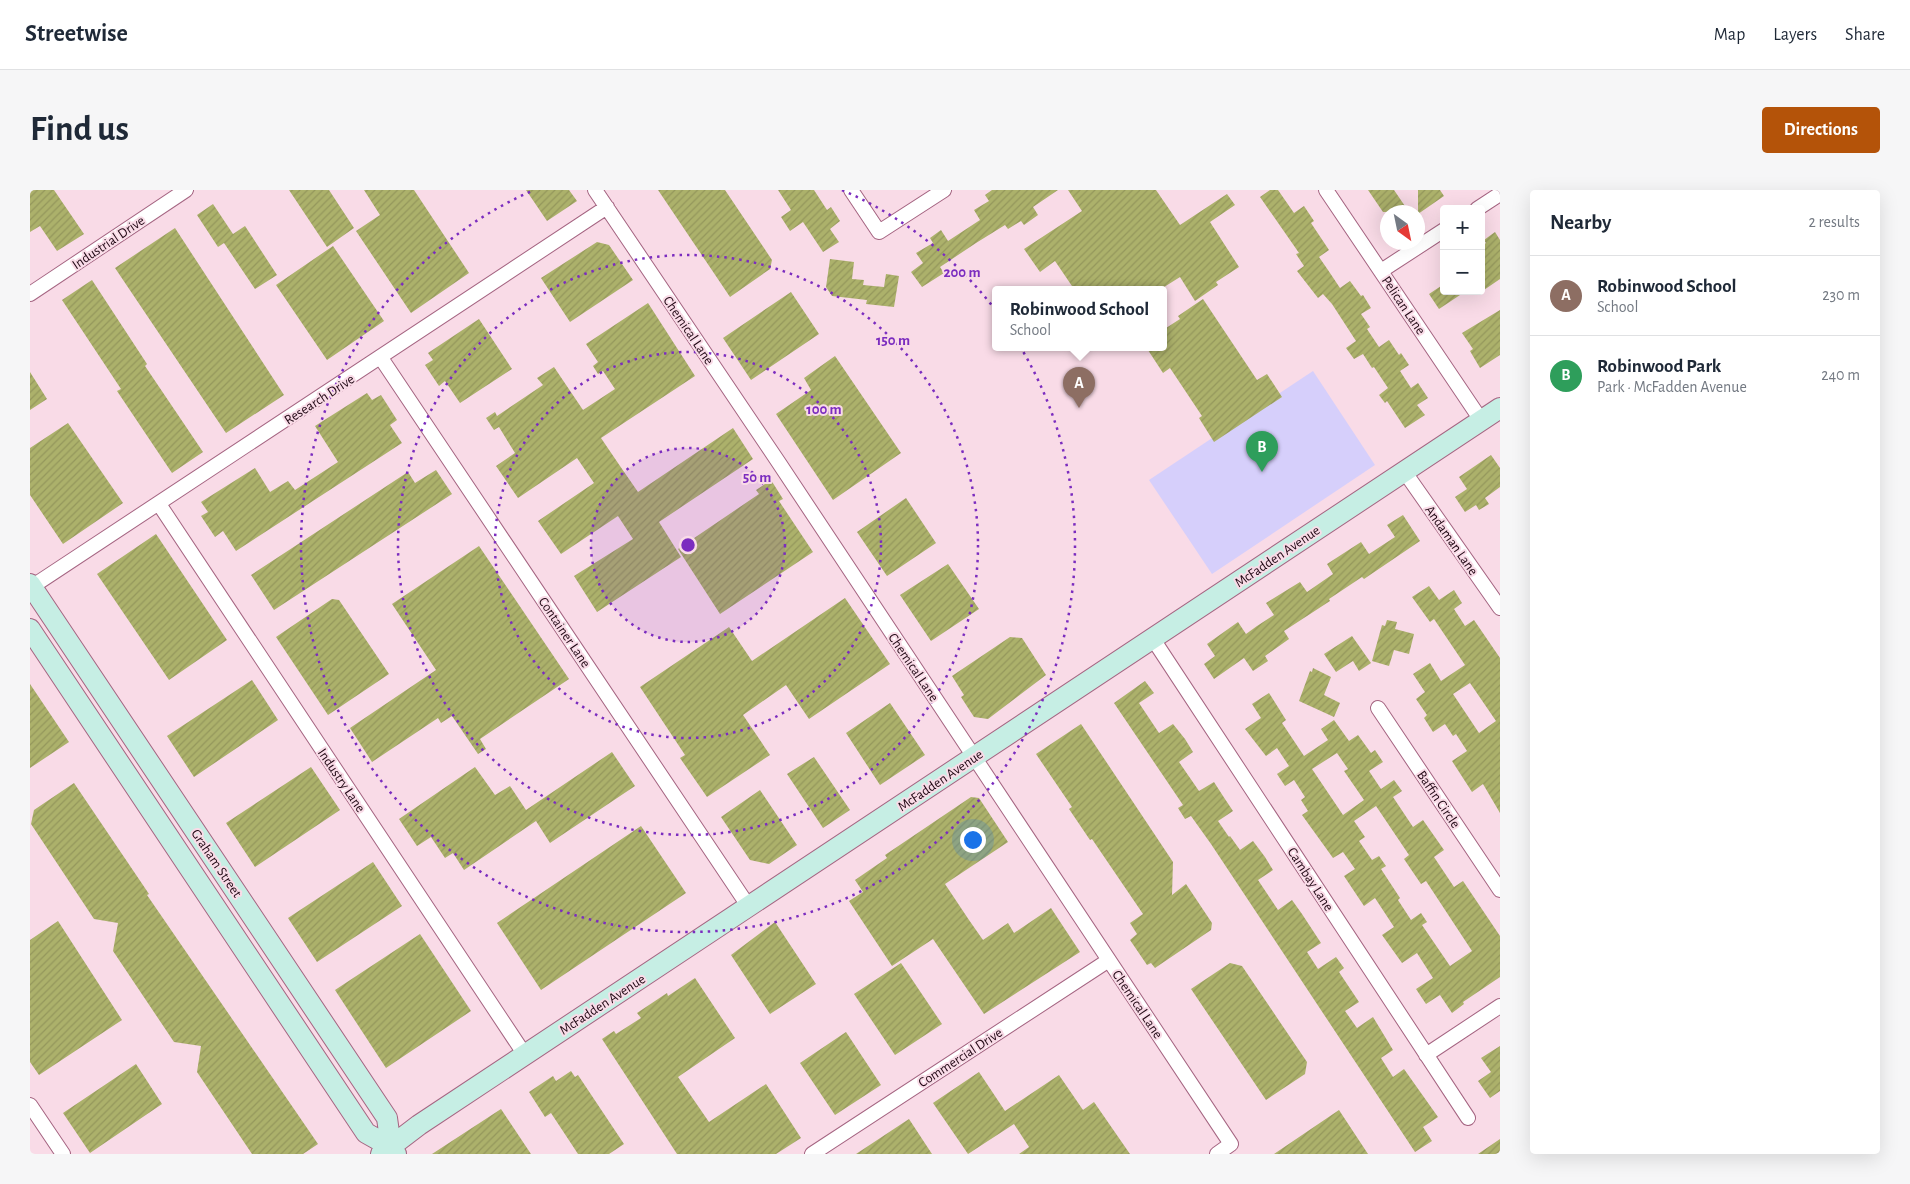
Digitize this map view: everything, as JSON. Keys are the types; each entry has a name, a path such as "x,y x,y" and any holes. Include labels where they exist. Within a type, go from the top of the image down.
{"street":[{"name":"Industrial Drive","path":"30,294 186,190"},
{"name":"Chemical Lane","path":"595,190 1231,1144 1217,1154"},
{"path":"851,190 879,232 944,190"},
{"name":"Pelican Lane","path":"1326,190 1481,420"},
{"path":"1483,205 1500,194"},
{"name":"Research Drive","path":"31,586 381,358 607,207"},
{"path":"1381,271 1440,233"},
{"name":"Container Lane","path":"381,358 749,907"},
{"name":"McFadden Avenue","path":"389,1152 419,1125 1500,408"},
{"name":"Andaman Lane","path":"1404,471 1500,608"},
{"name":"Industry Lane","path":"159,504 525,1055"},
{"name":"Graham Street","path":"31,586 387,1118 389,1152"},
{"name":"Graham Street","path":"30,629 366,1133 389,1152"},
{"name":"Cambay Lane","path":"1153,639 1468,1118"},
{"name":"Baffin Circle","path":"1378,708 1500,890"},
{"path":"193,874 214,859"},
{"name":"Commercial Drive","path":"812,1154 1109,960"},
{"path":"1426,1054 1500,1006"},
{"path":"30,1105 63,1154"}],"shaded area":[{"path":"1313,371 1375,465 1212,574 1149,480"}],"building":[{"path":"30,190 54,190 84,234 57,251 40,226 30,232"},
{"path":"289,190 329,190 354,228 327,247"},
{"path":"364,190 414,190 469,273 411,313 356,231 380,215"},
{"path":"526,190 569,190 577,201 547,221"},
{"path":"658,190 725,190 772,260 770,269 730,297"},
{"path":"778,190 814,190 827,210 831,207 840,221 830,229 839,242 823,252 803,222 790,231 781,217 791,210"},
{"path":"992,190 1058,190 1033,207 1038,215 1024,225 1021,221 1008,229 1005,225 940,267 944,273 922,287 911,272 923,263 916,253 933,243 930,238 941,230 948,241 980,220 974,210 989,201 985,195"},
{"path":"1068,190 1156,190 1180,225 1227,194 1235,205 1210,222 1239,267 1216,282 1218,285 1195,301 1180,277 1166,286 1072,286 1055,261 1040,272 1024,249 1082,211"},
{"path":"1270,190 1278,190 1294,213 1304,206 1314,221 1311,223 1329,250 1319,257 1340,288 1350,281 1361,296 1363,295 1371,308 1361,314 1370,327 1367,329 1379,347 1389,340 1399,355 1401,353 1409,365 1400,371 1411,388 1418,383 1428,398 1417,405 1425,415 1405,428 1387,401 1385,403 1379,395 1388,388 1374,367 1372,368 1363,354 1354,359 1346,348 1356,341 1332,304 1323,294 1318,298 1297,271 1304,266 1296,254 1299,253 1260,197"},
{"path":"1368,190 1394,190 1404,205 1380,205 1380,208"},
{"path":"1418,190 1440,190 1444,196 1425,209 1425,205 1418,205"},
{"path":"213,204 233,234 245,226 277,275 255,289 224,243 218,247 197,215"},
{"path":"175,228 284,395 226,433 115,268"},
{"path":"1495,232 1500,240 1500,279 1485,289 1486,243 1485,239"},
{"path":"597,242 609,245 633,280 570,322 541,278"},
{"path":"333,246 384,321 327,360 276,285"},
{"path":"830,259 854,262 852,279 864,280 863,285 884,287 886,274 899,276 894,307 866,304 867,300 832,296 826,287"},
{"path":"92,280 147,364 145,366 203,452 172,473 117,391 121,389 62,300"},
{"path":"1440,287 1440,295 1460,295 1439,309 1429,294"},
{"path":"791,292 819,334 751,380 723,338"},
{"path":"1203,299 1257,380 1267,374 1282,397 1214,442 1199,418 1202,416 1170,368 1163,373 1149,351 1167,351 1167,327 1180,319 1178,316"},
{"path":"648,303 695,376 601,438 638,492 733,428 753,459 659,522 681,557 597,612 574,576 633,539 618,516 561,554 538,521 594,483 577,458 518,498 496,466 515,453 499,427 494,430 486,418 495,412 497,416 543,385 537,378 554,367 583,410 615,389 603,371 598,374 593,366 598,362 586,344"},
{"path":"1500,310 1500,355 1480,368 1470,351 1473,349 1462,333"},
{"path":"479,319 512,369 460,403 445,381 439,386 425,365 433,360 428,353"},
{"path":"835,356 901,453 833,500 776,414 811,390 804,378"},
{"path":"30,372 47,399 30,410"},
{"path":"367,393 372,400 381,395 397,420 390,425 402,443 236,551 223,531 215,537 201,516 208,512 201,502 255,468 270,492 288,481 295,490 338,462 315,426"},
{"path":"68,423 123,503 63,544 30,495 30,448"},
{"path":"1491,455 1500,468 1500,487 1485,498 1489,504 1479,510 1476,505 1465,512 1455,497 1467,489 1459,477"},
{"path":"436,470 452,494 274,610 251,575 408,472 415,483"},
{"path":"771,480 783,499 779,501 813,552 720,614 678,549 759,494 756,490"},
{"path":"906,498 936,543 887,576 857,532"},
{"path":"1403,515 1420,541 1364,579 1362,577 1329,599 1330,601 1284,631 1289,639 1265,656 1268,661 1253,671 1244,658 1214,679 1204,664 1215,656 1207,644 1238,622 1246,634 1274,615 1266,603 1300,582 1307,592 1333,574 1327,564 1361,542 1369,554 1395,537 1387,525"},
{"path":"156,534 227,640 169,680 97,574"},
{"path":"479,546 569,679 480,739 486,749 478,754 452,716 441,723 438,718 372,762 350,728 436,670 392,604"},
{"path":"948,564 979,609 931,641 900,595"},
{"path":"1429,586 1439,600 1454,590 1462,603 1454,609 1465,626 1474,620 1500,658 1500,813 1483,784 1472,792 1452,761 1467,751 1456,734 1453,736 1445,724 1433,732 1424,718 1427,715 1416,699 1425,692 1413,674 1430,663 1441,681 1465,665 1434,619 1430,622 1412,597","holes":["1470,683 1496,721 1479,733 1453,694"]},
{"path":"845,598 890,664 809,719 786,685 743,715 770,755 707,797 680,758 685,755 640,687 729,627 752,661"},
{"path":"332,599 339,600 389,674 328,715 276,637"},
{"path":"1387,620 1397,622 1395,629 1414,634 1409,654 1394,650 1389,666 1372,661 1382,625 1385,626"},
{"path":"1352,636 1371,663 1359,671 1353,661 1336,672 1324,654"},
{"path":"1010,637 1022,638 1046,675 988,719 974,717 961,697 964,695 952,676"},
{"path":"1313,668 1331,677 1324,695 1340,703 1334,717 1299,701 1310,671 1312,672"},
{"path":"252,680 278,720 194,777 167,736"},
{"path":"1145,681 1154,693 1139,703 1159,733 1173,724 1185,739 1193,752 1179,762 1199,791 1214,782 1233,811 1218,821 1229,837 1240,850 1253,841 1265,857 1273,870 1258,880 1278,910 1292,900 1302,914 1321,943 1307,952 1318,969 1336,957 1344,968 1339,972 1359,1002 1345,1011 1357,1028 1373,1017 1393,1050 1381,1058 1393,1077 1404,1069 1438,1117 1423,1127 1432,1141 1415,1152 1211,844 1191,816 1185,819 1178,808 1183,805 1114,703"},
{"path":"30,684 69,742 30,768"},
{"path":"1269,693 1286,720 1282,723 1304,756 1328,740 1321,729 1334,720 1349,741 1358,735 1371,753 1375,750 1383,762 1369,771 1381,789 1394,780 1402,791 1393,797 1413,827 1423,820 1444,850 1434,857 1454,887 1463,881 1500,936 1500,977 1463,1002 1464,1004 1452,1013 1440,995 1426,1004 1416,989 1433,978 1417,953 1402,963 1382,935 1394,927 1375,898 1364,906 1344,876 1355,869 1343,852 1333,858 1302,815 1308,811 1301,800 1305,797 1294,780 1285,786 1277,774 1289,766 1277,748 1266,756 1245,729 1261,718 1252,704","holes":["1337,753 1348,769 1344,771 1364,800 1343,815 1312,769","1376,806 1409,855 1404,859 1421,884 1426,881 1472,951 1450,966 1422,925 1427,922 1421,913 1411,920 1398,900 1400,898 1381,869 1386,866 1379,856 1372,860 1359,841 1365,837 1354,821"]},
{"path":"890,703 925,755 880,785 846,733"},
{"path":"1081,724 1173,862 1172,895 1186,884 1212,923 1211,930 1155,968 1151,963 1147,965 1130,940 1137,934 1130,923 1143,914 1092,839 1090,840 1069,809 1072,807 1036,754"},
{"path":"612,752 635,786 550,843 536,821 464,870 453,853 445,858 431,837 417,846 399,819 475,767 495,795 510,786 526,810"},
{"path":"814,757 850,810 823,828 787,774"},
{"path":"311,767 340,810 255,867 226,823"},
{"path":"74,783 149,894 147,895 318,1144 303,1154 252,1154 197,1072 201,1046 174,1042 113,951 118,923 94,919 31,824 34,810"},
{"path":"760,790 797,845 769,864 750,860 721,817"},
{"path":"971,797 979,798 1008,842 945,884 983,940 1008,923 1014,933 1051,908 1080,952 984,1014 933,939 892,966 849,901 863,892 855,880 887,858 885,855"},
{"path":"641,826 686,893 541,990 497,923"},
{"path":"373,862 402,906 317,962 288,918"},
{"path":"58,921 122,1020 39,1075 30,1062 30,940"},
{"path":"775,922 816,984 770,1014 731,955"},
{"path":"420,934 471,1011 386,1068 335,990"},
{"path":"901,963 942,1024 895,1055 854,994"},
{"path":"1230,963 1242,966 1307,1062 1305,1074 1266,1100 1191,989"},
{"path":"695,978 735,1038 678,1077 709,1122 766,1084 801,1138 776,1154 677,1154 602,1039 614,1031 616,1034 641,1018 637,1013 667,993 668,996"},
{"path":"846,1032 881,1085 835,1115 800,1063"},
{"path":"1500,1046 1500,1091 1490,1098 1478,1081 1491,1072 1481,1058"},
{"path":"136,1064 162,1104 90,1153 63,1113"},
{"path":"571,1071 575,1077 578,1075 624,1144 609,1154 578,1154 551,1113 545,1117 529,1092 553,1076 556,1081"},
{"path":"979,1072 1005,1111 1059,1075 1083,1110 1094,1102 1130,1154 1019,1154 1029,1147 1014,1124 968,1154 933,1103"},
{"path":"501,1109 531,1154 432,1154"},
{"path":"1339,1110 1368,1154 1274,1154"},
{"path":"909,1119 932,1154 856,1154"},
{"path":"1500,1139 1500,1154 1478,1154"}],"place":[{"name":"Robinwood School","path":"1079,408"},
{"name":"Robinwood Park","path":"1262,472"}]}
